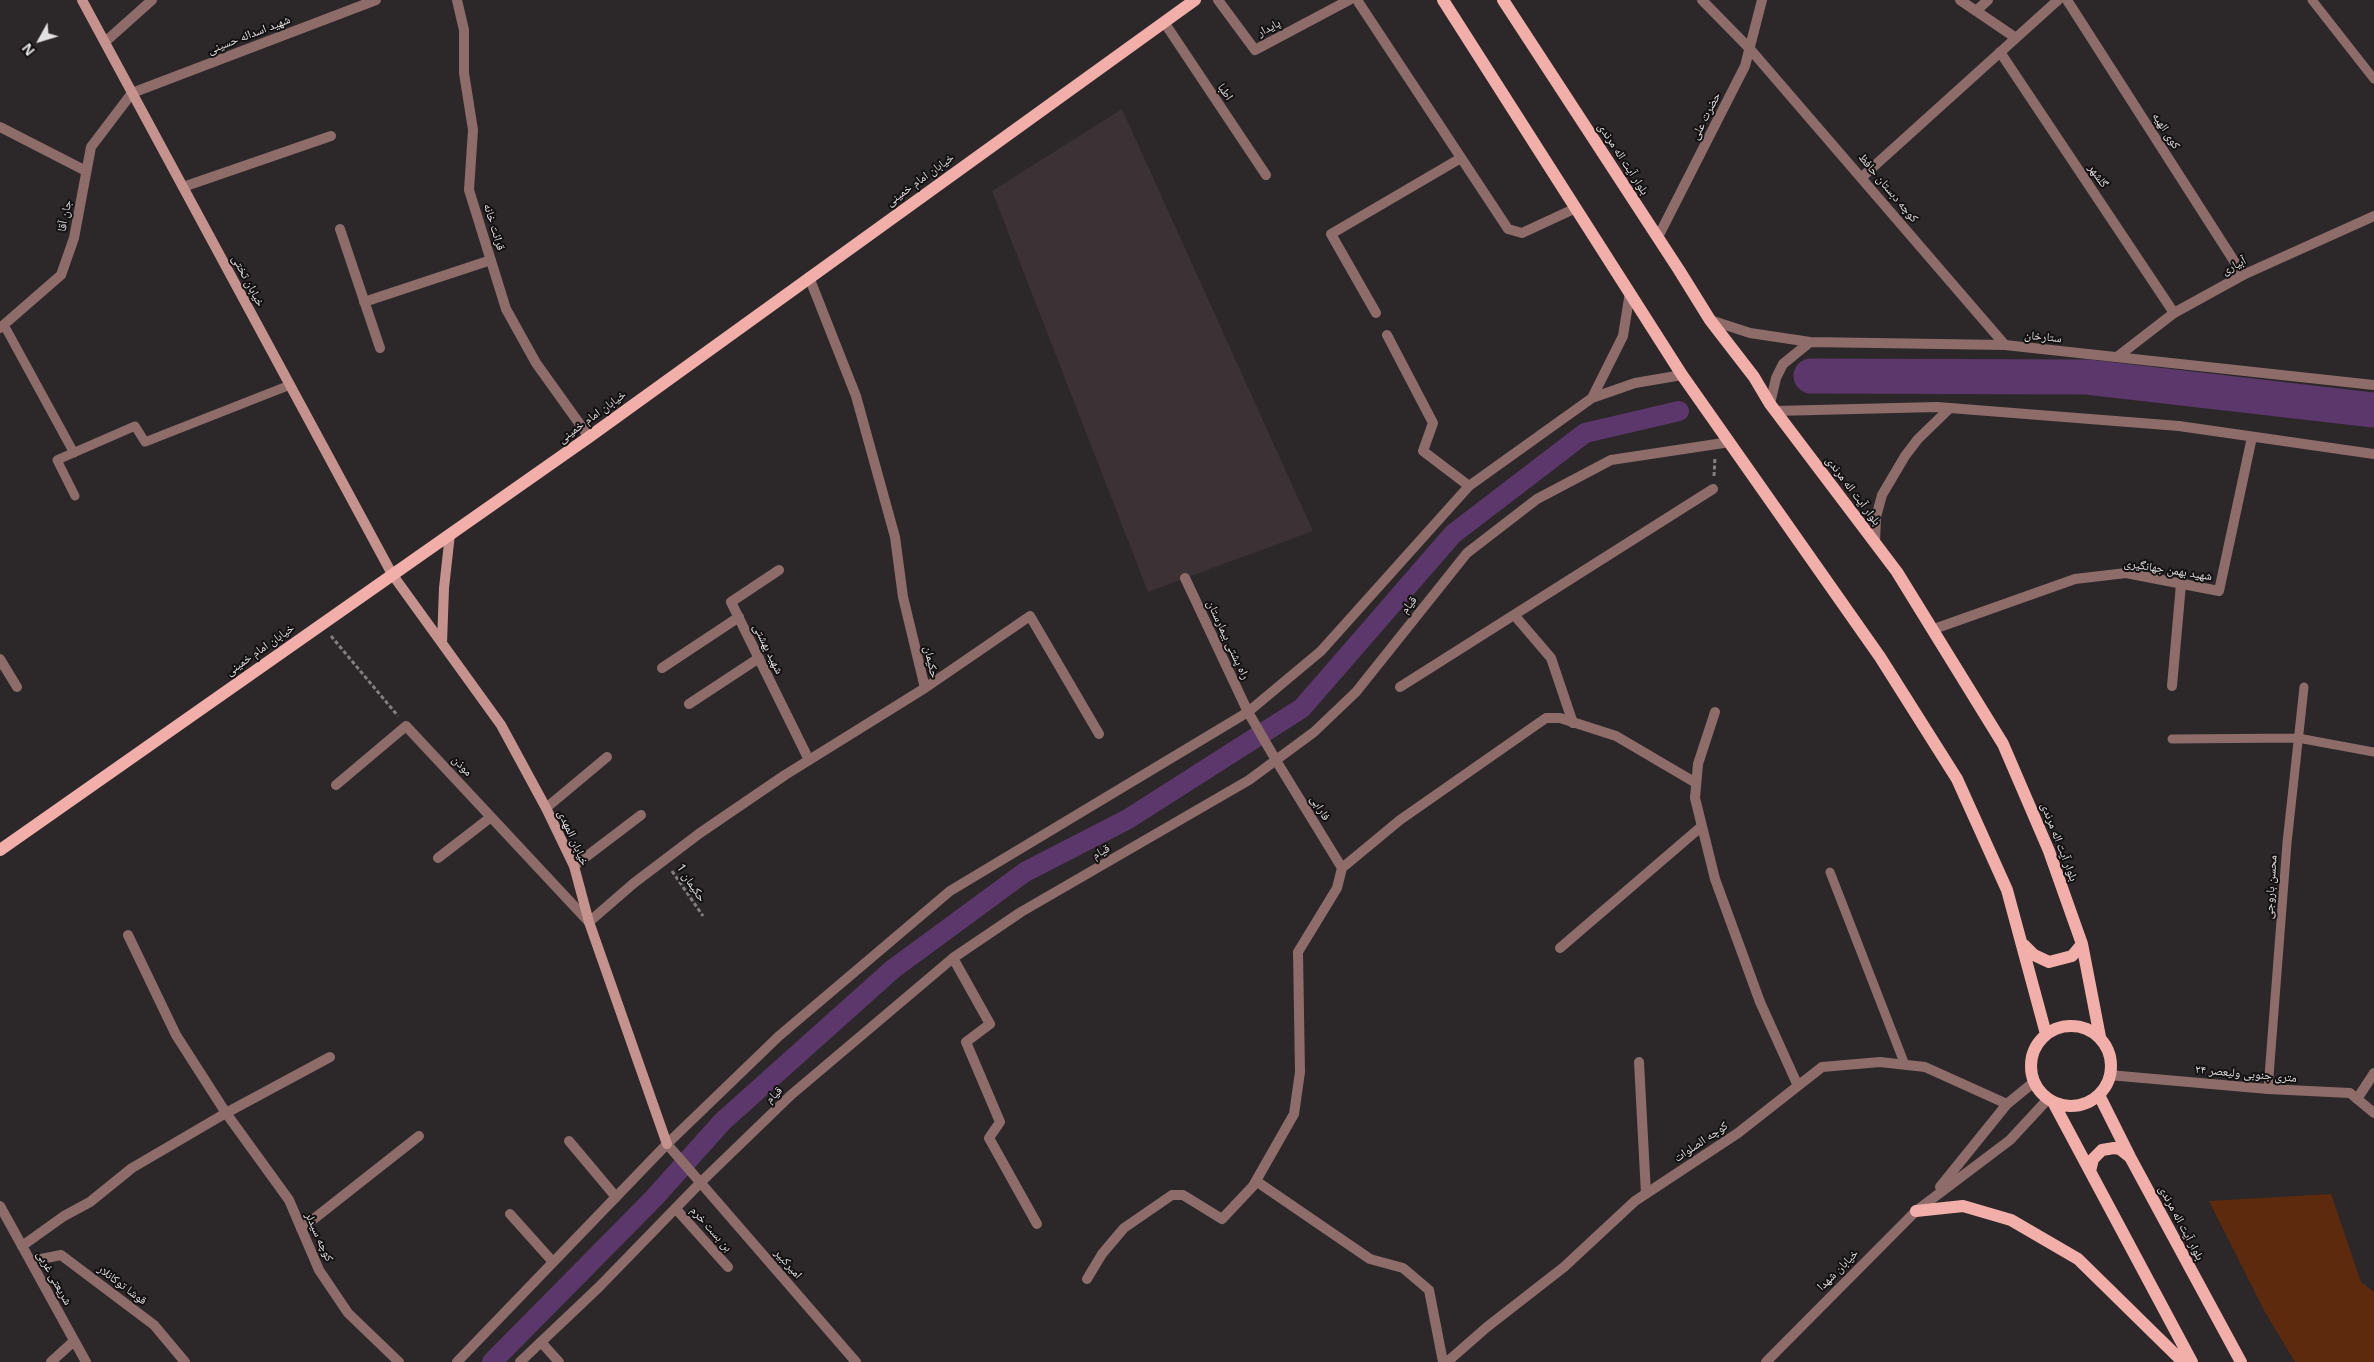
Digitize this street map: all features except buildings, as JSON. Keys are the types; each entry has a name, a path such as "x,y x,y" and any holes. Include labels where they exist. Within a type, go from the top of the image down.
{"main road":[{"name":"خیابان تختی","path":"82,0 392,574"},
{"name":"خیابان امام خمینی","path":"0,850 589,437 1195,0"},
{"name":"بلوار آیت اله مرندی","path":"1503,0 1710,320 1754,377 1772,407 1897,572 1934,629 2003,744 2049,851 2082,944 2100,1037"},
{"path":"1443,1 1682,375 1880,657 1957,779 2007,890 2024,945 2046,1034"},
{"path":"442,643 444,588 450,534"},
{"name":"خیابان المهدی","path":"392,574 501,725 546,808 574,866 589,922 666,1144"},
{"path":"2024,945 2034,955 2049,962 2072,956 2082,944"},
{"path":"2050,1101 2066,1106 2078,1106 2090,1102 2100,1095 2111,1071 2111,1059 2107,1047 2100,1037 2080,1026 2056,1028 2037,1043 2030,1069 2034,1082 2050,1101 2192,1362"},
{"name":"بلوار آیت اله مرندی","path":"2100,1095 2130,1157 2240,1362"},
{"path":"2090,1172 2092,1159 2102,1150 2114,1148 2130,1157"},
{"path":"1916,1211 1962,1206 2011,1220 2078,1259 2183,1362"}],"street":[{"path":"105,42 152,0"},
{"name":"شهید اسداله حسینی","path":"132,93 376,0"},
{"name":"قرائت خانه","path":"457,0 464,30 464,73 473,130 469,190 506,309 536,363 589,437"},
{"name":"پایدار","path":"1218,0 1254,50 1349,0"},
{"path":"1357,0 1508,229 1522,233 1576,208"},
{"name":"کوچه دبستان حافظ","path":"1702,0 1750,49 2005,345"},
{"name":"حضرت علی","path":"1658,237 1746,66 1762,0"},
{"path":"1960,0 2016,38"},
{"path":"1976,11 1988,0"},
{"path":"1862,177 2058,0"},
{"name":"کوی الهیه","path":"2067,0 2243,275"},
{"name":"اطبا","path":"1164,22 1266,175"},
{"name":"گلشهر","path":"2000,52 2174,313"},
{"name":"جان آقا","path":"2,327 60,275 74,238 91,147 132,93"},
{"path":"0,127 86,172"},
{"path":"183,188 331,136"},
{"path":"1376,313 1331,234 1461,158"},
{"name":"آبیاری","path":"2117,357 2174,313 2243,275 2374,216"},
{"path":"340,229 380,348"},
{"path":"364,302 491,260"},
{"name":"حکیمان","path":"589,922 700,833 809,760 925,688 903,597 895,536 856,396 809,277"},
{"path":"1592,398 1623,336 1630,292"},
{"name":"ستارخان","path":"1710,320 1750,333 1810,342 2005,345 2374,385"},
{"path":"1387,335 1433,423 1423,452 1468,486"},
{"path":"1810,342 1783,364 1776,378 1772,407 1950,408 2179,426 2374,454"},
{"path":"457,1362 666,1144 779,1036 950,891 1248,712 1321,651 1468,486 1592,398 1635,383 1682,375"},
{"path":"1875,543 1876,517 1882,495 1905,456 1918,439 1950,408"},
{"name":"شهید بهمن جهانگیری","path":"1934,629 2075,579 2126,573 2219,591 2252,437"},
{"name":"قیام","path":"520,1362 599,1288 701,1182 791,1095 952,958 1021,912 1165,831 1277,762 1314,732 1356,692 1467,553 1537,499 1611,460 1730,442"},
{"path":"1400,687 1713,489"},
{"name":"شهید بهشتی","path":"780,570 731,602 809,760"},
{"name":"راه پشتی بیمارستان","path":"1185,578 1248,712 1277,762"},
{"path":"2172,686 2182,584"},
{"path":"925,688 1030,616 1099,734"},
{"path":"1515,616 1551,658 1573,723"},
{"path":"662,668 739,617"},
{"path":"689,704 759,658"},
{"path":"0,659 17,688"},
{"path":"1715,712 1698,764 1695,798 1715,879 1757,993 1798,1086"},
{"path":"1087,1279 1102,1254 1124,1228 1172,1195 1183,1195 1222,1219 1256,1181 1294,1114 1300,1072 1298,952 1337,888 1342,868 1400,820 1546,718 1573,723 1616,736 1696,783"},
{"path":"336,785 406,726"},
{"name":"موذن","path":"406,726 589,922"},
{"path":"546,808 608,757"},
{"name":"فارابی","path":"1277,762 1342,868"},
{"path":"574,866 642,815"},
{"path":"438,858 491,816"},
{"path":"1560,948 1702,826"},
{"name":"کوچه سیدلر","path":"128,935 176,1035 226,1113 289,1200 319,1270 348,1313 399,1362"},
{"path":"952,958 990,1024 966,1042 1000,1122 989,1138 1037,1224"},
{"path":"22,1246 64,1216 90,1202 132,1168 226,1113 330,1057"},
{"path":"1639,1062 1646,1194"},
{"name":"کوچه الصلوات","path":"1447,1362 1487,1327 1564,1268 1646,1194 1738,1133 1822,1067 1880,1062 1925,1067 2007,1104"},
{"path":"2357,1099 2374,1074"},
{"name":"۲۴ متری جنوبی ولیعصر","path":"2109,1075 2268,1089 2350,1093 2374,1113"},
{"name":"خیابان شهدا","path":"1930,1200 2007,1104 2034,1082"},
{"name":"خیابان شهدا","path":"1766,1362 1916,1211 2010,1140 2050,1101"},
{"path":"301,1229 419,1136"},
{"path":"569,1141 616,1197"},
{"name":"امیرکبیر","path":"666,1144 856,1362"},
{"path":"1256,1181 1370,1259 1403,1268 1428,1290 1443,1362"},
{"name":"شریعتی غربی","path":"0,1206 86,1362"},
{"name":"بن بست خرم","path":"676,1209 728,1267"},
{"path":"510,1214 553,1262"},
{"name":"قوشا توکانلار","path":"30,1261 61,1255 154,1325 185,1362"},
{"path":"50,1362 74,1341"},
{"path":"541,1342 559,1362"}],"lane":[{"path":"2312,0 2374,79"},
{"path":"2,327 74,452"},
{"path":"74,496 57,460 135,426 145,442 290,384"},
{"name":"محسن باروجی","path":"2268,1089 2286,853 2304,687"},
{"path":"2172,739 2298,738 2374,752"},
{"path":"1830,872 1905,1065"}],"path":[{"path":"1713,489 1716,444"},
{"path":"321,624 406,726"},
{"name":"حکیمان 1","path":"665,860 703,916"}],"shaded area":[{"path":"1122,109 1313,531 1148,592 992,191"},
{"path":"2331,1194 2361,1282 2374,1292 2374,1362 2295,1362 2265,1312 2209,1201"}],"waterway":[{"path":"1811,376 2087,377 2374,410"},
{"path":"492,1362 654,1198 723,1121 893,969 1025,872 1128,819 1302,708 1453,534 1585,433 1679,411"}]}
